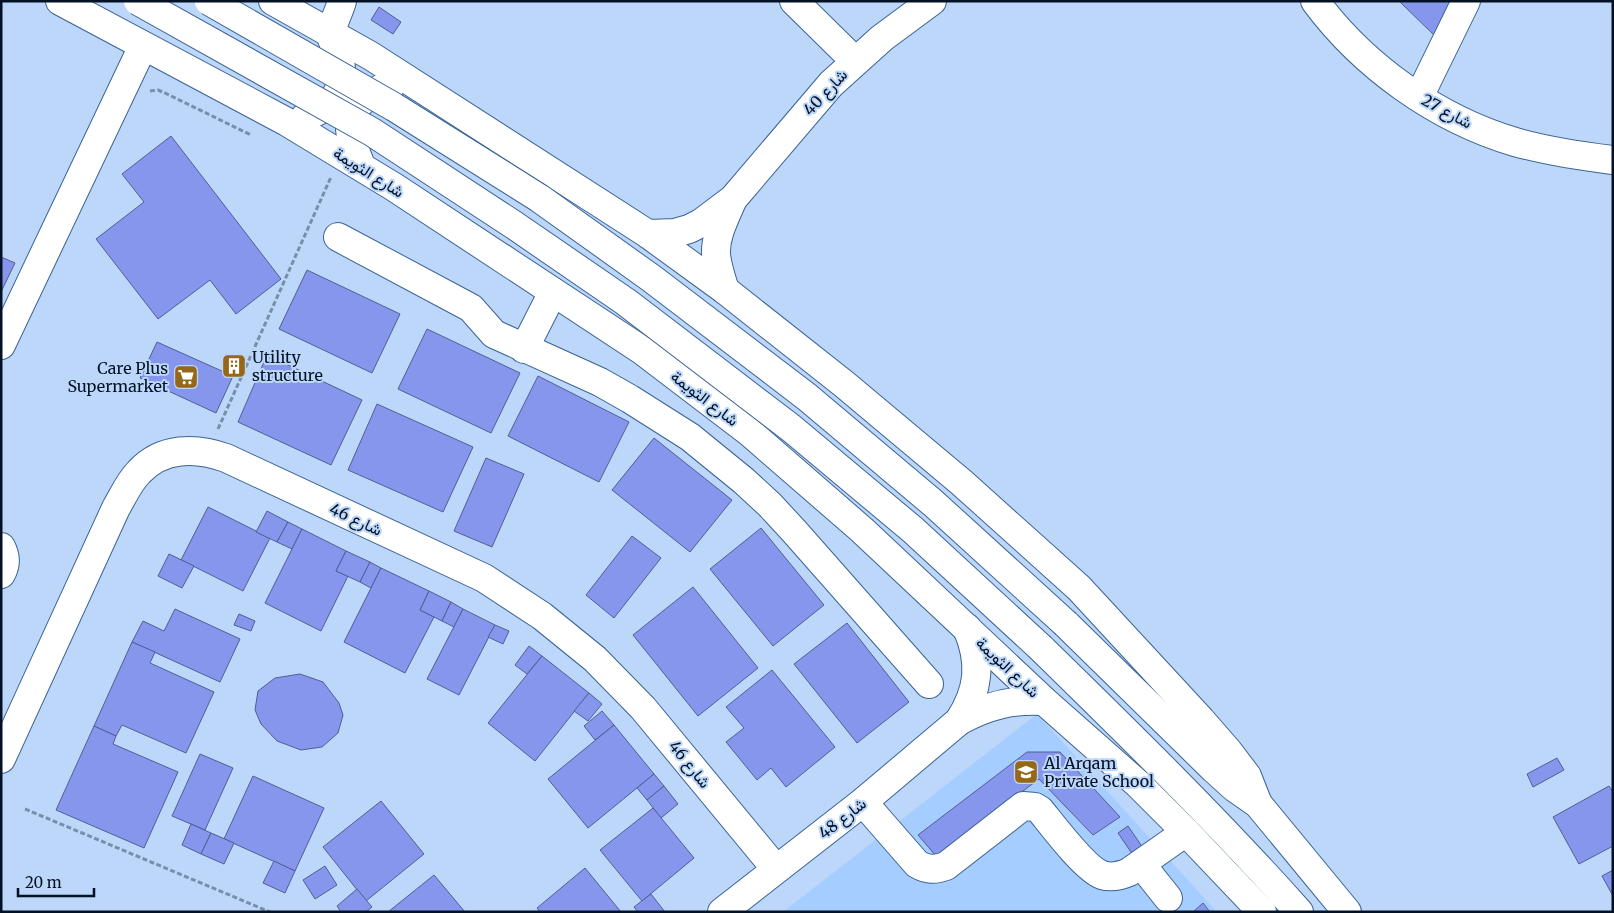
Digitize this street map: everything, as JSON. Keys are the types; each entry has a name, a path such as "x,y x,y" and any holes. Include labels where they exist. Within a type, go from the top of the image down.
{"street":[{"name":"شارع الثويمة","path":"60,1 287,122 361,166 643,351 748,431 862,530 1044,701 1138,784 1262,912"},
{"path":"138,1 372,132 514,225 626,302 791,428 913,530 1041,648 1181,785 1299,912"},
{"path":"209,1 402,112 538,198 652,278 807,397 933,502 1066,624 1214,769 1258,804 1347,912"},
{"path":"273,1 410,80 464,117 648,234 725,290 844,384 954,476 1079,588 1228,751 1247,776 1258,804"},
{"path":"287,122 318,112 329,105 337,94 342,82 341,68 331,34 342,1"},
{"path":"794,1 854,61"},
{"name":"شارع 40","path":"648,234 675,233 689,229 701,223 733,200 810,108 854,61 910,16 932,1"},
{"name":"شارع 27","path":"1315,1 1355,46 1382,71 1419,97 1465,123 1514,142 1565,154 1613,160"},
{"path":"1419,97 1466,1"},
{"path":"1,345 143,46"},
{"path":"361,166 350,129 352,116 358,105 366,96 377,89 410,80"},
{"name":"شارع 40","path":"725,290 717,262 716,246 719,232 733,200"},
{"path":"338,237 471,308 494,334 600,382 690,437 757,493 794,531 929,684"},
{"path":"524,349 554,292"},
{"name":"شارع 46","path":"1,759 8,725 130,483 139,471 165,455 180,451 196,450 211,452 484,578 542,616 594,659 643,708 776,869"},
{"path":"1,546 5,562 1,574"},
{"name":"شارع 48","path":"959,721 970,700 976,676 976,659 973,643 967,628"},
{"name":"شارع 48","path":"722,912 863,802 959,721 991,706 1026,700 1044,701"},
{"path":"863,802 917,864 932,870 946,866 1017,810 1029,806 1040,810 1089,867 1103,876 1121,876 1186,832"},
{"path":"1141,864 1164,900"}],"path":[{"path":"118,99 135,106 144,93 158,90 254,137"},
{"path":"226,458 235,437 217,428 331,176 324,172"},
{"path":"25,808 270,912"}],"shaded area":[{"name":"Al Arqam Private School","path":"1037,714 1217,912 783,912"}],"building":[{"path":"1399,1 1455,1 1438,39"},
{"path":"379,7 401,22 393,34 371,20"},
{"path":"171,136 281,279 236,314 210,280 158,319 96,239 144,202 122,174"},
{"path":"1,257 15,263 1,292"},
{"path":"307,270 400,314 372,373 279,329"},
{"path":"427,329 520,373 491,433 398,389"},
{"name":"Care Plus Supermarket","path":"157,342 233,376 216,413 140,378"},
{"path":"267,355 362,400 331,465 238,422"},
{"name":"Utility structure","path":"232,356 244,361 237,376 224,370"},
{"path":"538,376 629,422 599,482 508,436"},
{"path":"377,404 473,447 443,512 348,470"},
{"path":"654,438 732,500 690,552 612,490"},
{"path":"486,458 524,474 492,547 454,531"},
{"path":"208,507 270,538 243,591 181,560"},
{"path":"267,511 288,522 277,542 256,532"},
{"path":"288,522 302,529 292,549 277,542"},
{"path":"761,528 824,605 773,646 710,569"},
{"path":"302,529 346,551 336,571 348,576 321,631 265,603"},
{"path":"632,536 661,558 614,618 586,595"},
{"path":"346,551 370,562 360,582 336,571"},
{"path":"169,554 194,566 182,588 158,576"},
{"path":"370,562 381,568 371,588 360,582"},
{"path":"381,568 429,591 420,610 434,617 405,673 344,642"},
{"path":"693,587 758,668 698,716 633,635"},
{"path":"429,591 451,602 442,621 420,610"},
{"path":"451,602 463,609 454,627 442,621"},
{"path":"175,609 240,639 220,682 132,642 143,621 164,631"},
{"path":"463,609 495,625 459,695 427,679"},
{"path":"239,614 255,621 251,631 234,625"},
{"path":"847,623 909,702 857,743 794,664"},
{"path":"495,625 509,631 503,644 488,637"},
{"path":"132,642 155,652 150,663 214,692 186,753 122,725 116,736 94,726"},
{"path":"529,646 542,656 527,674 515,665"},
{"path":"542,656 589,693 535,761 488,723"},
{"path":"772,670 835,747 786,787 771,768 757,780 726,742 744,728 726,707"},
{"path":"300,674 323,682 339,703 343,715 338,733 322,747 301,750 277,741 261,724 255,710 258,691 275,678"},
{"path":"589,693 602,704 588,721 574,711"},
{"path":"602,711 614,725 595,740 584,726"},
{"path":"614,725 654,774 588,828 548,779"},
{"path":"94,726 116,736 113,744 178,772 144,848 56,810"},
{"path":"1027,752 1060,752 1120,817 1093,835 1039,779 936,856 918,835"},
{"path":"200,754 233,768 205,830 172,816"},
{"path":"1557,758 1564,770 1533,787 1527,774"},
{"path":"654,774 664,786 647,800 637,788"},
{"path":"253,776 324,808 295,871 224,839"},
{"path":"664,786 678,804 661,818 647,800"},
{"path":"1609,786 1613,792 1613,846 1579,864 1553,817"},
{"path":"381,801 424,854 366,901 323,847"},
{"path":"653,808 694,858 642,901 600,850"},
{"path":"191,824 211,833 201,854 182,845"},
{"path":"1128,826 1143,848 1133,855 1118,833"},
{"path":"211,833 234,843 224,864 201,854"},
{"path":"274,861 295,871 285,893 263,883"},
{"path":"325,866 337,885 315,899 303,880"},
{"path":"585,868 621,912 540,912 537,908"},
{"path":"1613,870 1613,896 1602,876"},
{"path":"434,875 465,912 388,912"},
{"path":"357,889 372,907 366,912 341,912 337,906"},
{"path":"651,894 665,912 638,912 634,907"},
{"path":"1203,903 1210,912 1193,912"}],"place":[{"name":"Utility structure","path":"234,366"},
{"name":"Care Plus Supermarket","path":"186,377"},
{"name":"Al Arqam Private School","path":"1026,772"}]}
